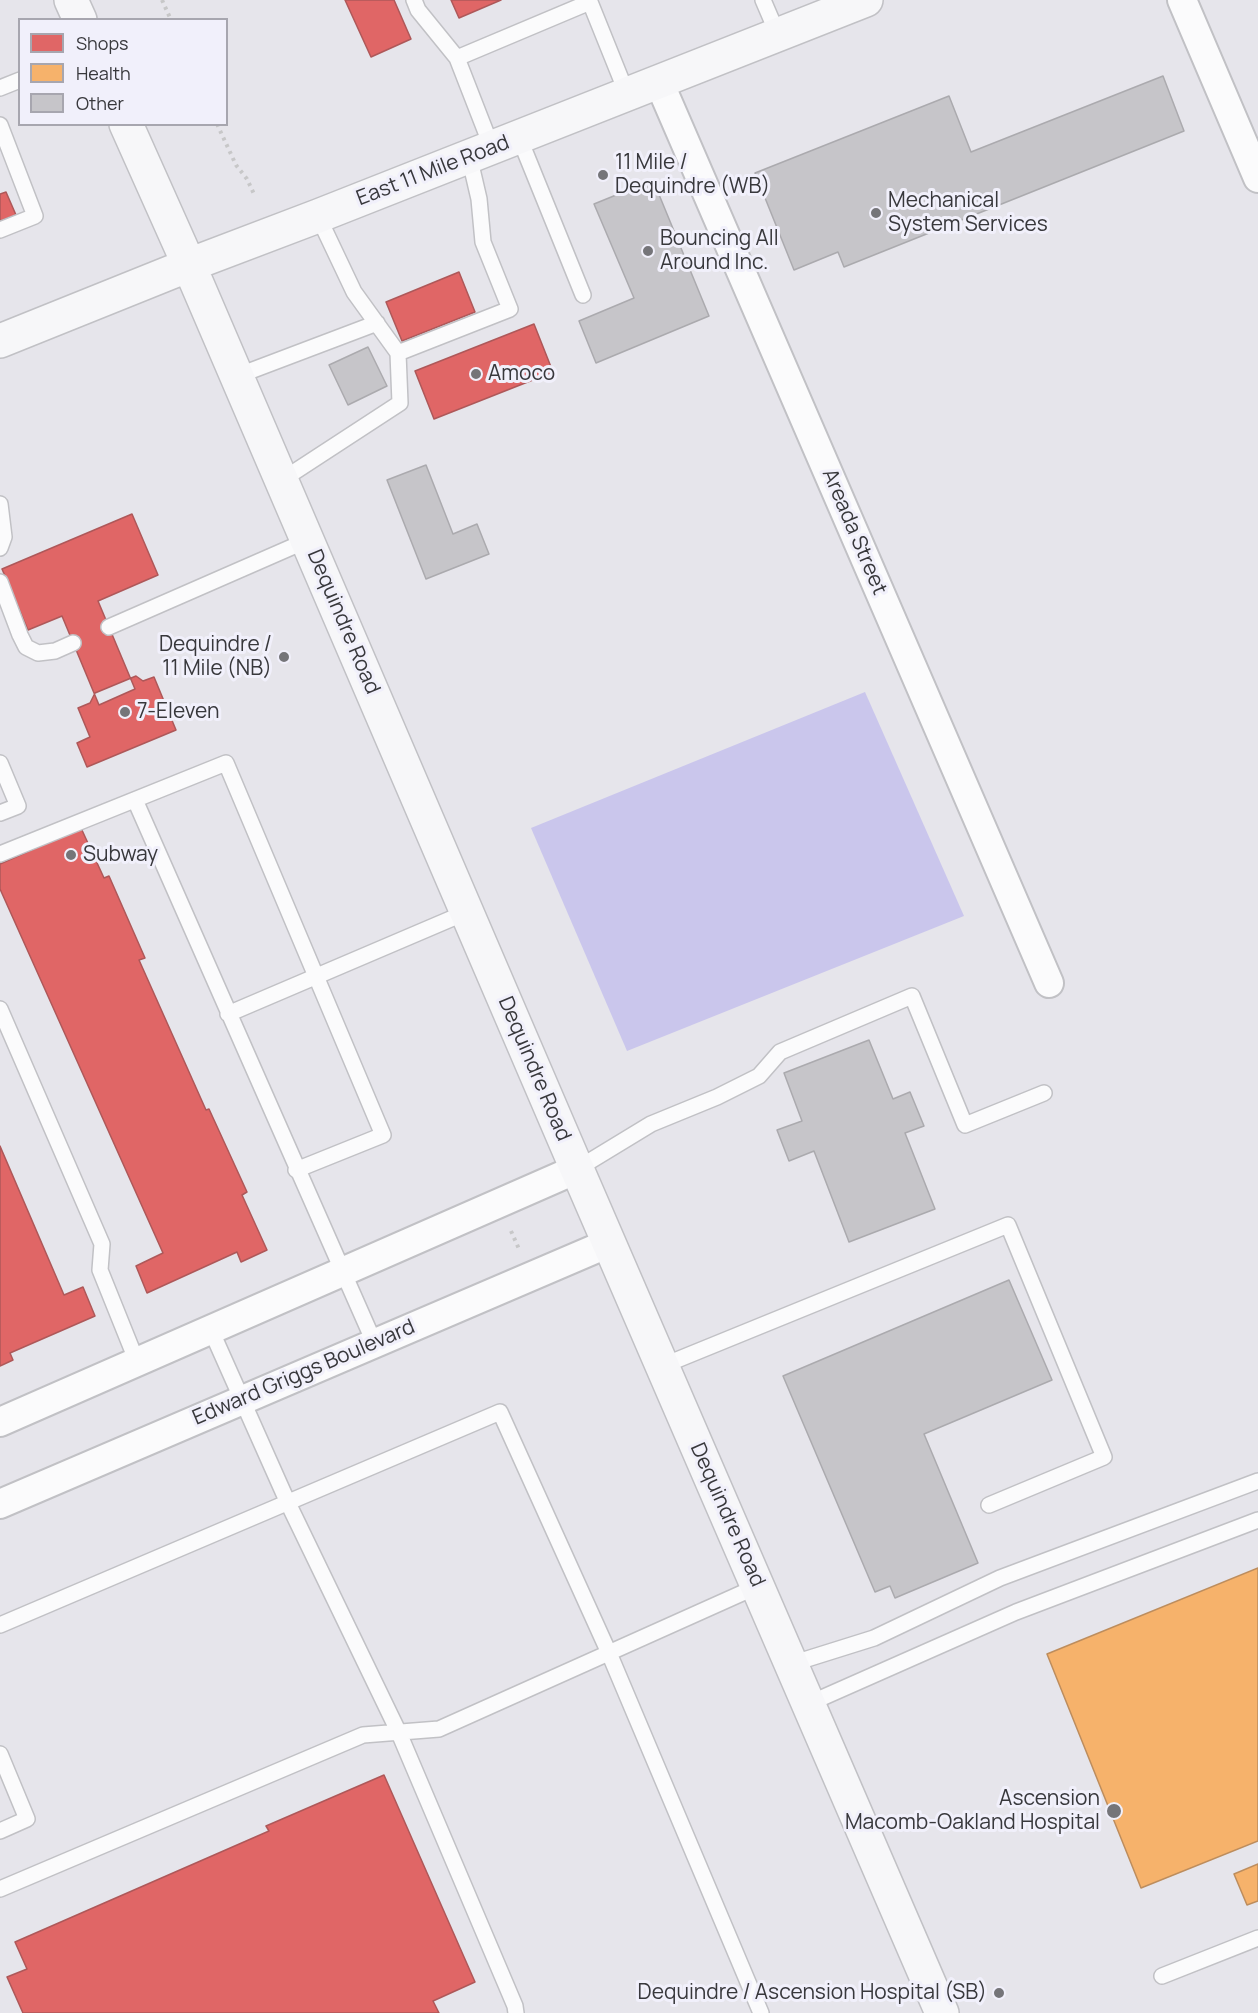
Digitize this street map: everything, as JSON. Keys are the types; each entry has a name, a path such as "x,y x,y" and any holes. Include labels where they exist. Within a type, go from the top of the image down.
{"main road":[{"path":"71,0 79,18"},
{"name":"East 11 Mile Road","path":"0,341 866,0"},
{"name":"Dequindre Road","path":"127,126 308,540 942,2013"}],"street":[{"path":"1182,0 1258,178"},
{"name":"Areada Street","path":"659,82 1049,983"},
{"path":"0,1422 577,1169"},
{"name":"Edward Griggs Boulevard","path":"0,1504 609,1243"}],"lane":[{"path":"414,0 418,10 457,58 494,147 583,295"},
{"path":"763,0 778,35"},
{"path":"457,58 590,2 627,94"},
{"path":"0,88 18,81"},
{"path":"0,125 5,156 35,216 0,230"},
{"path":"398,353 510,309 483,242 479,199 494,147"},
{"path":"282,480 400,403 398,353 354,292 318,216"},
{"path":"237,376 377,323"},
{"path":"0,504 4,537 0,548"},
{"path":"109,627 308,540"},
{"path":"0,582 20,635 27,647 38,653 55,651 73,643"},
{"path":"0,763 18,806 0,813"},
{"path":"0,854 226,763 383,1135 297,1170"},
{"path":"135,800 374,1342"},
{"path":"228,1014 467,912"},
{"path":"577,1169 651,1124 717,1097 759,1076 780,1052 912,996 964,1125 1044,1093"},
{"path":"0,1009 102,1244 99,1270 137,1362"},
{"path":"662,1366 1008,1225 1104,1457 989,1505"},
{"path":"211,1330 288,1503 399,1733 516,2013"},
{"path":"0,1625 500,1412 609,1653 761,2013"},
{"path":"791,1664 874,1638 1000,1578 1258,1481"},
{"path":"808,1704 1016,1612 1258,1520"},
{"path":"0,1889 363,1735 439,1728 758,1586"},
{"path":"0,1754 27,1819 0,1831"},
{"path":"1162,1976 1258,1938"}],"path":[{"path":"162,0 170,18"},
{"path":"218,126 236,165 247,179 254,194"},
{"path":"507,1222 523,1258"}],"shaded area":[{"path":"865,692 964,916 627,1051 531,828"}],"building: Shops":[{"path":"345,0 394,0 411,39 371,57"},
{"path":"451,0 501,0 459,18"},
{"path":"6,192 16,215 0,221 0,194"},
{"path":"459,272 475,312 402,341 386,302"},
{"path":"534,324 553,372 434,419 415,371"},
{"path":"132,514 158,575 98,601 135,689 99,705 62,616 28,630 2,569"},
{"path":"136,676 143,681 154,677 176,730 87,767 77,743 90,737 78,708 90,703 95,693"},
{"path":"81,828 104,878 109,876 145,958 139,960 206,1110 209,1109 247,1192 242,1195 267,1250 241,1262 237,1252 147,1293 136,1266 163,1253 0,889 0,864"},
{"path":"0,1146 64,1295 83,1287 95,1316 10,1353 13,1360 0,1366"},
{"path":"384,1775 475,1982 433,2001 439,2013 23,2013 7,1977 27,1969 15,1942 269,1831 266,1826"}],"building: Health":[{"path":"1258,1568 1258,1841 1141,1888 1047,1654"},
{"path":"1258,1864 1258,1901 1247,1905 1234,1874"}],"building: Other":[{"name":"Mechanical System Services","path":"1163,76 1184,131 844,267 838,252 794,270 755,173 949,96 971,152"},
{"name":"Bouncing All Around Inc.","path":"653,180 709,316 596,363 579,321 634,298 594,204"},
{"path":"368,347 387,386 348,405 329,365"},
{"path":"426,465 453,534 477,524 489,554 426,579 387,480"},
{"path":"869,1040 893,1099 910,1092 924,1126 905,1133 935,1209 849,1242 814,1151 789,1161 777,1130 802,1121 784,1073"},
{"path":"1009,1280 1052,1380 924,1434 978,1563 895,1598 890,1586 875,1592 783,1376"}],"place":[{"name":"11 Mile / Dequindre (WB)","path":"603,175"},
{"name":"Mechanical System Services","path":"876,213"},
{"name":"Bouncing All Around Inc.","path":"648,251"},
{"name":"Amoco","path":"476,374"},
{"name":"Dequindre / 11 Mile (NB)","path":"284,657"},
{"name":"7-Eleven","path":"125,712"},
{"name":"Subway","path":"71,855"},
{"name":"Ascension Macomb-Oakland Hospital","path":"1114,1811"},
{"name":"Dequindre / Ascension Hospital (SB)","path":"999,1993"}]}
